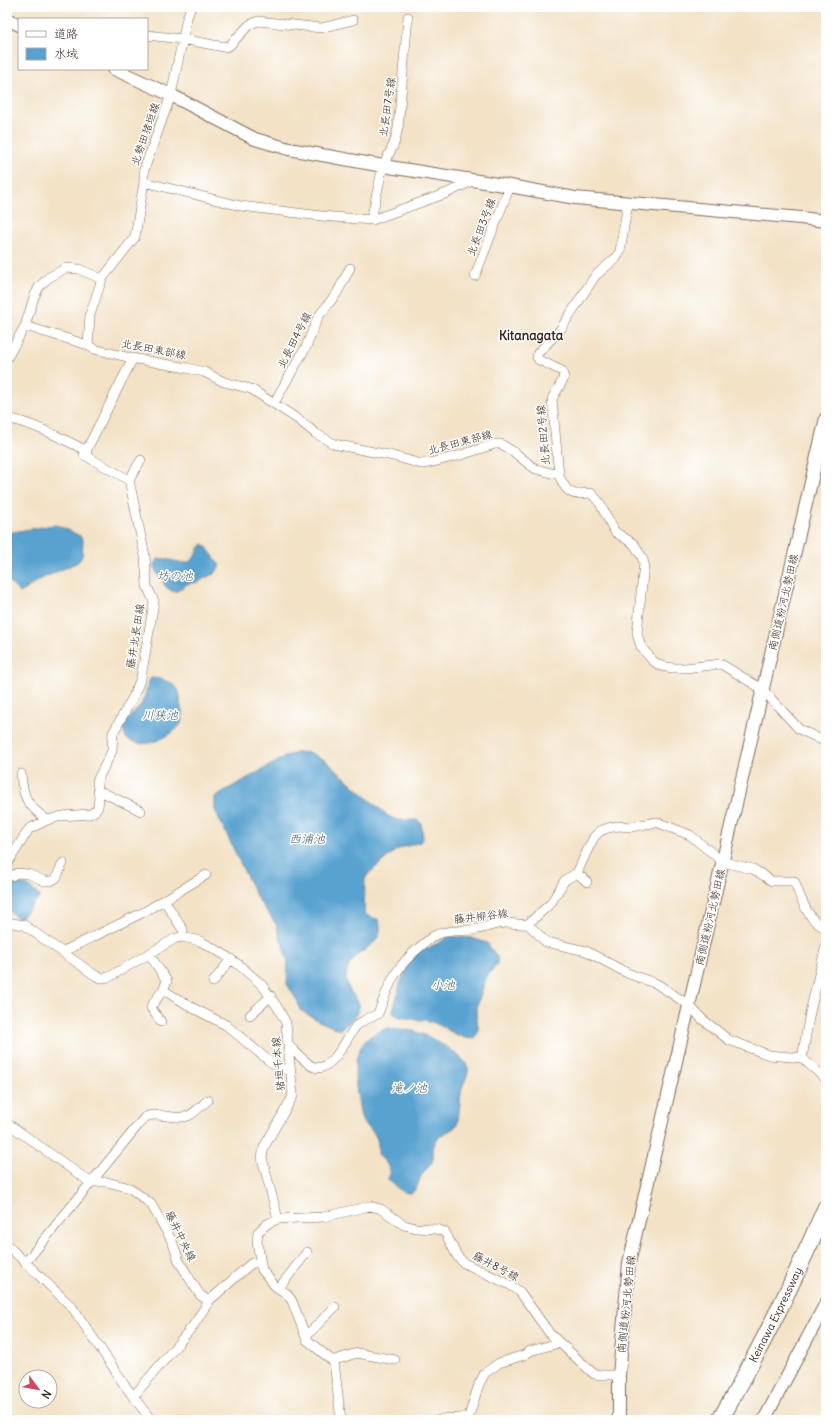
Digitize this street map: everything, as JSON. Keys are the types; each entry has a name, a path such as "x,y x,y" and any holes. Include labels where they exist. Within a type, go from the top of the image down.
{"highway":[{"name":"Keinawa Expressway","path":"720,1420 769,1328 826,1207"}],"street":[{"name":"北勢田猪垣線","path":"102,279 135,237 144,182 144,170 171,95 182,39 191,7"},
{"name":"北長田7号線","path":"371,220 382,166 394,144 398,128 408,17"},
{"path":"7,19 18,24"},
{"path":"148,36 182,39 224,47 229,46 250,25 258,21 321,28 353,20"},
{"path":"116,70 171,95 255,139 289,149 575,198 826,221"},
{"path":"144,182 240,206 321,216 371,220 448,193 472,181"},
{"name":"北長田3号線","path":"475,276 510,186"},
{"name":"北長田2号線","path":"559,475 552,399 564,378 564,374 562,371 539,360 537,357 538,353 560,330 595,276 617,257 620,251 628,203"},
{"path":"7,358 25,326 34,297 40,287 56,273 66,268 79,269 102,279 90,315 88,345"},
{"name":"北長田4号線","path":"274,403 306,347 318,317 337,293 350,268"},
{"name":"北長田東部線","path":"25,326 88,345 94,349 204,372 224,382 251,389 300,420 315,433 334,444 381,453 421,464 429,464 495,444 501,444 514,452 530,466 559,475"},
{"path":"133,358 84,455 129,480 141,460"},
{"path":"7,418 54,434 87,451"},
{"name":"南側道粉河北勢田線","path":"619,1420 619,1375 629,1263 826,418"},
{"path":"559,475 562,482 572,493 591,493 596,498 615,532 634,544 642,557 644,563 637,634 646,655 661,666 672,668 721,664 762,689 799,729 826,742"},
{"name":"藤井北長田線","path":"7,864 29,829 47,820 62,816 90,814 95,811 99,803 97,781 112,751 113,733 134,697 141,678 154,602 147,586 145,556 129,480"},
{"path":"21,774 22,790 27,801 35,811 47,820"},
{"path":"98,790 141,812"},
{"path":"826,928 816,923 804,905 794,881 772,881 753,869 723,862 690,835 656,822 631,827 613,827 600,831 594,837 586,851 577,873 565,880 551,903 528,924 546,942 586,951 627,973 657,984 689,1005 702,1020 729,1040 768,1054 802,1058 826,1079"},
{"path":"8,876 17,873 28,874 45,881 51,881 56,878 63,863"},
{"path":"577,873 587,882"},
{"path":"62,952 121,924 206,875"},
{"path":"164,900 183,930"},
{"name":"猪垣千本線","path":"7,922 24,926 101,978 105,978 176,938 183,936 200,941 231,959 262,985 271,996 286,1023 293,1096 262,1152 263,1164 278,1219"},
{"name":"藤井柳谷線","path":"288,1045 312,1067 320,1068 326,1066 332,1062 347,1037 357,1025 378,1014 394,974 407,957 427,941 438,934 477,929 496,924 528,924"},
{"path":"802,1058 810,1012 826,945"},
{"path":"149,954 167,980 163,990 151,1008 161,1022"},
{"path":"213,982 231,959"},
{"path":"163,990 226,1025 269,1061 281,1068 290,1070"},
{"path":"250,1015 271,996"},
{"path":"25,1263 144,1118 149,1115 177,1118 190,1116 208,1100"},
{"name":"藤井中央線","path":"7,1122 90,1182 114,1184 130,1188 151,1204 172,1241 178,1261 200,1295 209,1301"},
{"name":"藤井8号線","path":"278,1219 323,1217 370,1206 381,1209 404,1225 416,1228 436,1229 444,1232 458,1256 464,1263 520,1292 550,1334 594,1374 619,1375"},
{"path":"278,1219 267,1224 258,1232 257,1242 262,1270 274,1286 287,1294 292,1301 307,1340 334,1362 341,1420"},
{"path":"7,1245 72,1307 133,1397 151,1420"},
{"path":"278,1288 307,1252"},
{"path":"133,1397 192,1326 209,1301 246,1267 252,1263 260,1263"},
{"path":"764,1420 826,1303"},
{"path":"306,1336 335,1307"},
{"path":"440,1420 450,1417 464,1419 469,1416 478,1384 485,1373 499,1363 524,1355 530,1351 559,1343"},
{"path":"332,1361 357,1353 395,1360"}],"water":[{"path":"54,525 80,536 83,541 82,556 78,562 41,579 20,593 7,580 7,533"},
{"name":"坊の池","path":"203,544 219,564 219,568 214,574 199,582 187,584 177,591 172,591 166,587 154,568 155,562 158,559 168,559 185,563 189,562 193,559"},
{"name":"川狭池","path":"151,678 167,681 175,686 180,695 183,720 179,727 169,735 149,743 142,744 126,738 122,728 126,721 142,703"},
{"name":"西浦池","path":"298,752 310,753 325,760 388,816 397,820 417,820 421,823 422,829 423,838 420,842 395,851 369,873 365,879 364,913 379,920 380,932 373,944 353,959 347,971 346,980 359,1005 358,1012 352,1020 339,1030 300,1010 298,1002 287,984 288,962 276,924 257,898 215,810 215,797 285,757"},
{"path":"13,881 30,887 40,897 19,919 10,912 7,906 7,888"},
{"name":"小池","path":"448,936 471,938 487,943 497,957 497,964 487,976 476,1008 478,1032 475,1038 465,1038 432,1022 397,1016 393,1013 401,981 410,963 418,952 439,943"},
{"name":"滝ノ池","path":"389,1028 410,1031 427,1036 455,1053 462,1059 468,1068 461,1093 457,1125 435,1141 433,1160 423,1173 415,1190 411,1193 400,1190 388,1179 389,1170 385,1162 378,1154 376,1136 362,1120 356,1087 355,1065 361,1046 377,1032"}],"district":[{"name":"Kitanagata","path":"531,335"}]}
